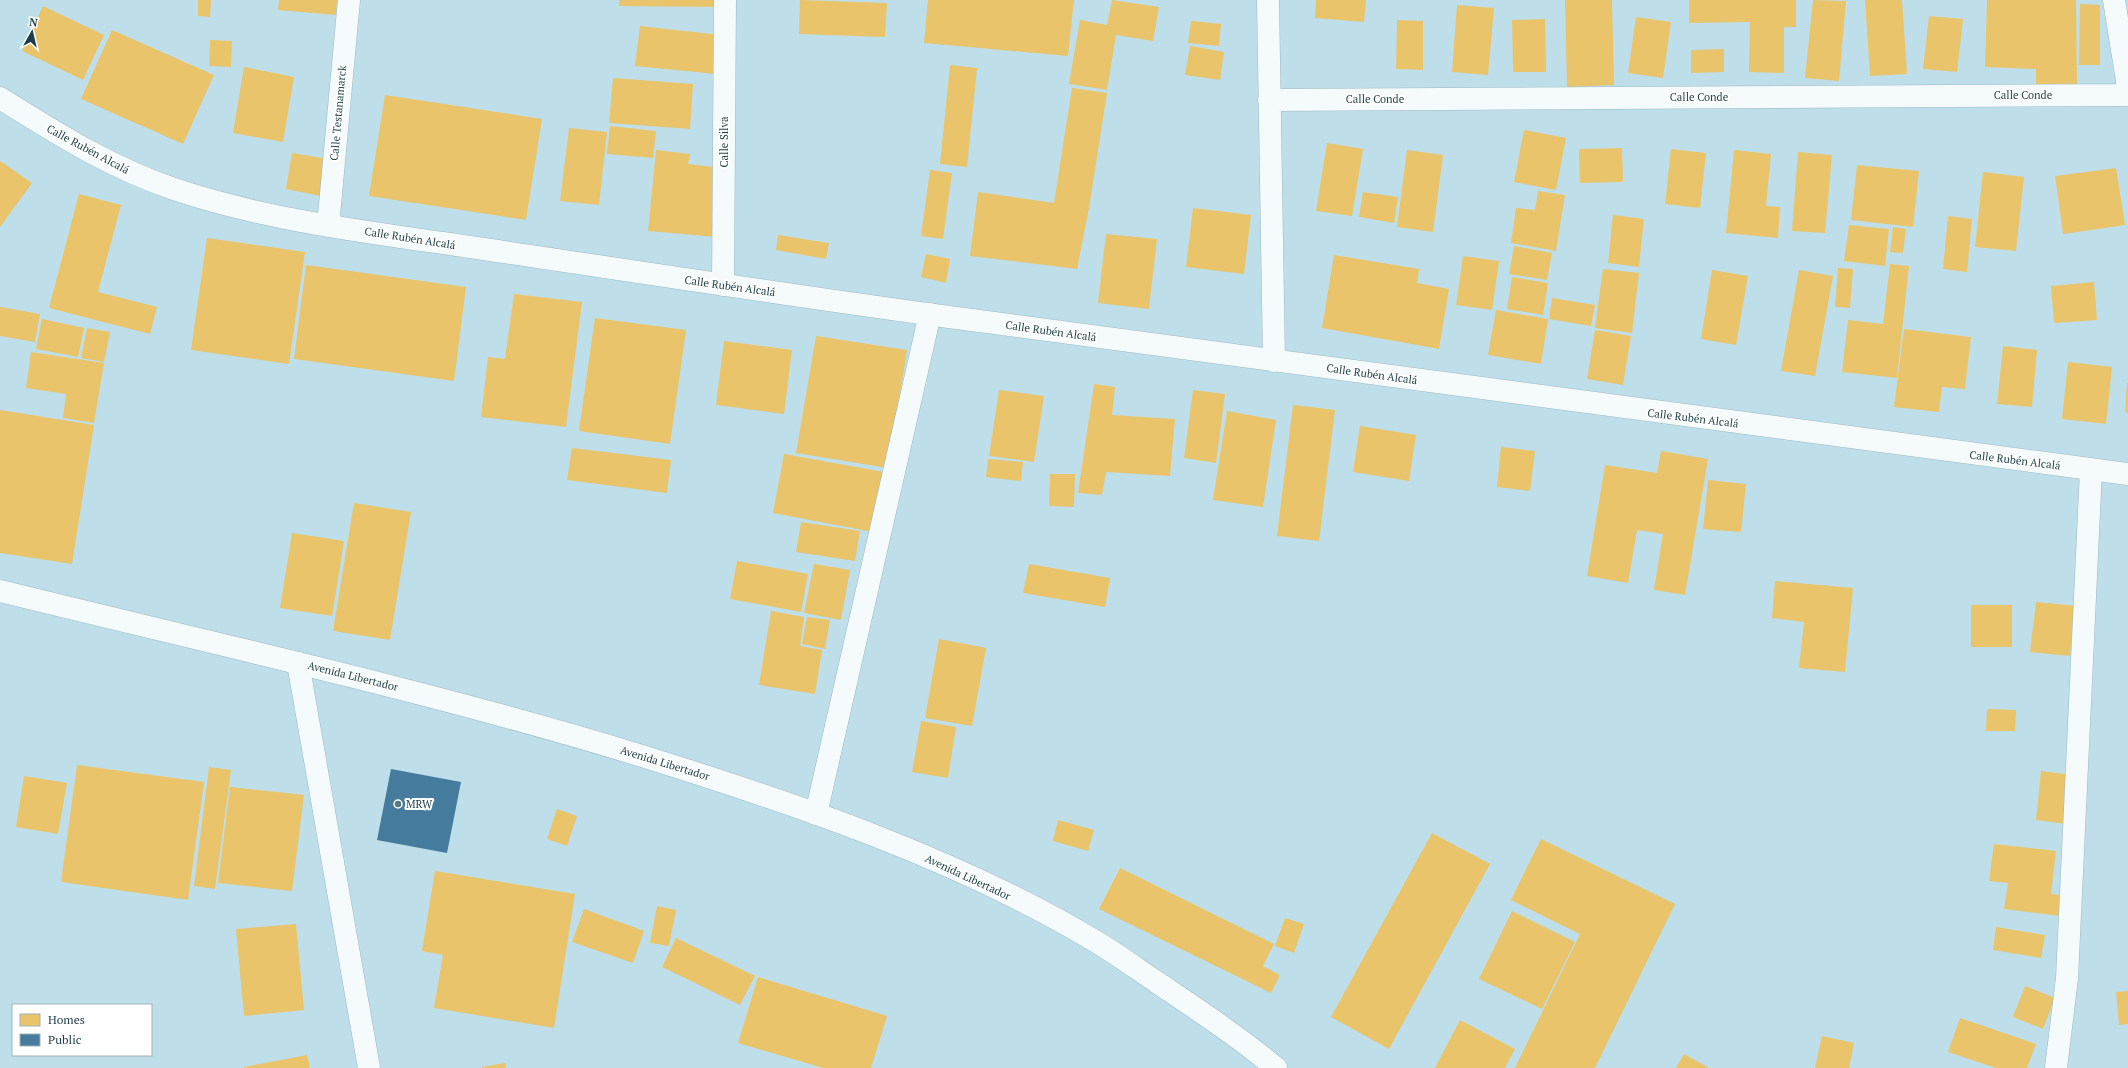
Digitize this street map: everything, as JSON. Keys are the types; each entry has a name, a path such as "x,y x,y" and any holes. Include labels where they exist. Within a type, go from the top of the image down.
{"main road":[{"name":"Calle Testanamarck","path":"328,226 348,0"},
{"name":"Calle Silva","path":"723,285 725,0"},
{"path":"1268,0 1274,361"},
{"path":"2114,0 2128,87"},
{"name":"Calle Conde","path":"1269,100 2128,95"},
{"name":"Calle Rubén Alcalá","path":"0,98 63,137 114,165 168,187 237,206 328,226 723,285 930,314 2128,474"},
{"path":"816,814 930,314"},
{"path":"2056,1068 2068,978 2091,470"},
{"name":"Avenida Libertador","path":"0,591 298,663 549,728 730,783 816,814 923,856 1006,893 1095,941 1184,1000 1276,1068"},
{"path":"298,663 369,1068"}],"building: Homes":[{"path":"198,0 211,0 210,17 198,16"},
{"path":"279,0 337,0 336,15 278,10"},
{"path":"619,0 720,0 720,7 619,6"},
{"path":"800,0 887,3 885,37 799,34"},
{"path":"928,0 1074,0 1068,56 924,43"},
{"path":"1112,0 1159,7 1153,41 1116,35 1107,90 1069,84 1080,20 1107,25"},
{"path":"1316,0 1366,0 1364,22 1315,18"},
{"path":"1565,0 1612,0 1614,85 1567,87"},
{"path":"1689,0 1796,0 1796,27 1784,27 1784,73 1749,72 1750,22 1689,23"},
{"path":"1813,0 1846,1 1839,81 1805,78"},
{"path":"1865,0 1902,0 1907,74 1870,76"},
{"path":"1987,0 2076,0 2077,84 2036,84 2036,69 1985,67"},
{"path":"2080,4 2100,5 2100,65 2079,65"},
{"path":"1457,5 1494,8 1488,75 1452,72"},
{"path":"43,6 104,35 83,80 22,51"},
{"path":"1929,16 1963,19 1957,72 1923,69"},
{"path":"1636,17 1671,22 1663,78 1628,73"},
{"path":"1545,19 1546,72 1513,72 1512,20"},
{"path":"1397,20 1423,21 1423,70 1396,69"},
{"path":"1191,21 1221,24 1219,46 1188,43"},
{"path":"640,26 720,35 716,74 635,66"},
{"path":"112,30 214,75 183,144 81,99"},
{"path":"210,40 232,41 231,67 209,66"},
{"path":"1190,46 1224,52 1220,80 1185,75"},
{"path":"1724,49 1724,72 1691,73 1691,50"},
{"path":"950,65 977,68 967,167 940,164"},
{"path":"244,67 294,77 283,142 233,133"},
{"path":"613,78 693,84 690,129 609,123"},
{"path":"1072,88 1107,93 1089,208 1077,269 970,256 978,192 1054,203"},
{"path":"385,95 542,119 526,220 369,196"},
{"path":"610,126 656,131 653,158 607,154"},
{"path":"569,128 607,132 599,205 560,201"},
{"path":"1524,130 1566,138 1556,190 1514,182"},
{"path":"1327,143 1363,149 1352,216 1316,211"},
{"path":"1622,148 1623,182 1580,183 1579,149"},
{"path":"1671,149 1706,153 1700,208 1665,204"},
{"path":"656,150 690,154 688,164 722,168 716,237 648,231"},
{"path":"1407,150 1443,155 1433,232 1397,227"},
{"path":"1734,150 1771,154 1766,206 1780,207 1778,238 1726,233"},
{"path":"1798,152 1832,155 1825,233 1792,231"},
{"path":"292,153 328,159 321,196 286,189"},
{"path":"0,161 32,183 0,227"},
{"path":"1857,165 1919,171 1913,227 1851,220"},
{"path":"2116,168 2125,225 2063,234 2055,176"},
{"path":"930,170 952,173 943,239 921,236"},
{"path":"1983,172 2024,177 2016,251 1975,247"},
{"path":"1538,191 1565,195 1556,251 1511,243 1516,208 1535,210"},
{"path":"1363,192 1398,197 1394,223 1359,217"},
{"path":"79,194 121,205 98,292 157,307 150,334 49,308"},
{"path":"1193,208 1251,215 1244,274 1186,267"},
{"path":"1613,215 1644,219 1639,267 1608,263"},
{"path":"1948,216 1972,219 1967,272 1943,269"},
{"path":"1849,225 1889,229 1885,266 1844,261"},
{"path":"1893,227 1906,229 1903,253 1890,252"},
{"path":"1106,234 1157,239 1149,309 1098,303"},
{"path":"778,235 829,243 826,259 776,250"},
{"path":"207,238 305,252 289,364 191,350"},
{"path":"1514,246 1552,253 1547,280 1509,274"},
{"path":"926,254 950,259 946,283 921,277"},
{"path":"1334,255 1419,269 1417,283 1449,289 1439,349 1322,328"},
{"path":"1463,256 1499,261 1492,310 1456,305"},
{"path":"1890,264 1909,266 1897,378 1842,372 1848,320 1883,324"},
{"path":"306,265 466,287 454,381 294,359"},
{"path":"1838,268 1853,269 1850,308 1835,307"},
{"path":"1603,269 1639,273 1632,333 1595,328"},
{"path":"1712,270 1748,276 1736,345 1701,339"},
{"path":"1799,270 1833,276 1815,376 1781,371"},
{"path":"1512,277 1548,283 1543,315 1507,309"},
{"path":"2094,282 2097,320 2054,323 2051,286"},
{"path":"514,294 582,302 566,427 481,417 488,357 505,359"},
{"path":"1552,298 1595,305 1591,326 1549,319"},
{"path":"0,307 40,314 35,342 0,336"},
{"path":"1496,310 1548,319 1541,364 1488,355"},
{"path":"595,318 686,330 670,444 579,431"},
{"path":"42,319 84,328 78,357 36,349"},
{"path":"87,328 110,332 104,362 81,358"},
{"path":"1904,329 1971,337 1965,389 1942,387 1939,412 1894,407"},
{"path":"1595,330 1631,336 1623,385 1587,379"},
{"path":"816,336 907,350 888,468 796,453"},
{"path":"724,341 792,350 784,414 716,405"},
{"path":"2003,346 2037,350 2032,407 1997,404"},
{"path":"31,352 104,363 94,423 63,418 66,394 26,388"},
{"path":"2068,362 2112,367 2106,424 2062,419"},
{"path":"2128,383 2128,413 2125,412"},
{"path":"1094,384 1115,387 1112,415 1175,419 1170,476 1106,472 1102,495 1078,493"},
{"path":"999,390 1044,396 1034,462 989,456"},
{"path":"1193,390 1225,394 1216,463 1184,458"},
{"path":"1293,405 1335,410 1319,541 1277,536"},
{"path":"0,410 94,425 72,564 0,553"},
{"path":"1227,411 1276,420 1263,507 1213,500"},
{"path":"1360,426 1416,435 1409,481 1353,472"},
{"path":"1501,447 1535,451 1530,491 1497,487"},
{"path":"572,448 671,460 667,493 567,480"},
{"path":"1661,451 1708,459 1685,595 1654,590 1663,534 1637,530 1628,583 1587,576 1605,465 1657,473"},
{"path":"784,454 884,472 873,532 773,513"},
{"path":"988,459 1023,462 1021,481 986,477"},
{"path":"1050,474 1075,474 1074,507 1049,506"},
{"path":"1708,480 1746,484 1741,532 1703,529"},
{"path":"354,503 411,512 390,640 333,631"},
{"path":"801,522 860,531 855,561 796,552"},
{"path":"292,533 344,541 332,616 280,608"},
{"path":"737,561 808,574 801,612 730,599"},
{"path":"814,564 850,570 841,620 804,613"},
{"path":"1029,564 1110,578 1105,607 1023,593"},
{"path":"1775,581 1853,588 1845,672 1799,668 1804,622 1772,618"},
{"path":"2036,602 2087,607 2084,632 2072,631 2070,656 2030,652"},
{"path":"1971,605 2012,605 2012,647 1971,647"},
{"path":"771,611 804,617 800,646 822,650 815,694 759,685"},
{"path":"807,617 830,620 825,649 802,644"},
{"path":"939,639 986,648 972,726 925,718"},
{"path":"1987,709 2016,710 2015,731 1986,731"},
{"path":"921,721 956,727 948,778 912,772"},
{"path":"77,765 204,782 188,900 61,882"},
{"path":"209,767 231,770 215,889 194,886"},
{"path":"2041,771 2073,775 2067,824 2036,820"},
{"path":"24,776 67,783 58,834 16,827"},
{"path":"230,787 304,795 292,891 218,883"},
{"path":"557,809 577,816 567,846 547,839"},
{"path":"1058,820 1094,830 1088,851 1053,841"},
{"path":"1432,833 1490,864 1389,1049 1331,1017"},
{"path":"1541,839 1675,904 1595,1068 1515,1068 1580,934 1511,900"},
{"path":"1994,844 2056,851 2051,894 2071,896 2069,917 2004,909 2008,883 1989,881"},
{"path":"1120,868 1274,944 1263,966 1280,975 1271,993 1099,909"},
{"path":"435,871 575,894 554,1028 434,1008 443,955 422,951"},
{"path":"657,906 676,910 669,946 650,943"},
{"path":"584,909 644,931 633,963 572,942"},
{"path":"1512,911 1575,942 1542,1009 1479,979"},
{"path":"1285,918 1304,924 1294,953 1275,946"},
{"path":"296,924 304,1010 244,1016 236,929"},
{"path":"1996,927 2045,935 2041,958 1993,950"},
{"path":"676,938 755,976 740,1005 662,967"},
{"path":"758,977 887,1016 871,1068 823,1068 738,1043"},
{"path":"2025,986 2055,998 2043,1029 2013,1017"},
{"path":"2128,991 2128,1024 2119,1025 2116,992"},
{"path":"1960,1018 2036,1044 2027,1068 1996,1068 1948,1052"},
{"path":"1460,1020 1515,1049 1505,1068 1435,1068"},
{"path":"1822,1036 1854,1043 1849,1068 1815,1068"},
{"path":"1684,1054 1709,1068 1676,1068"},
{"path":"307,1055 310,1068 244,1068 244,1067"},
{"path":"505,1063 506,1068 482,1068 482,1067"}],"building: Public":[{"path":"391,769 461,782 447,853 377,840"}],"place":[{"name":"MRW","path":"398,804"}]}
